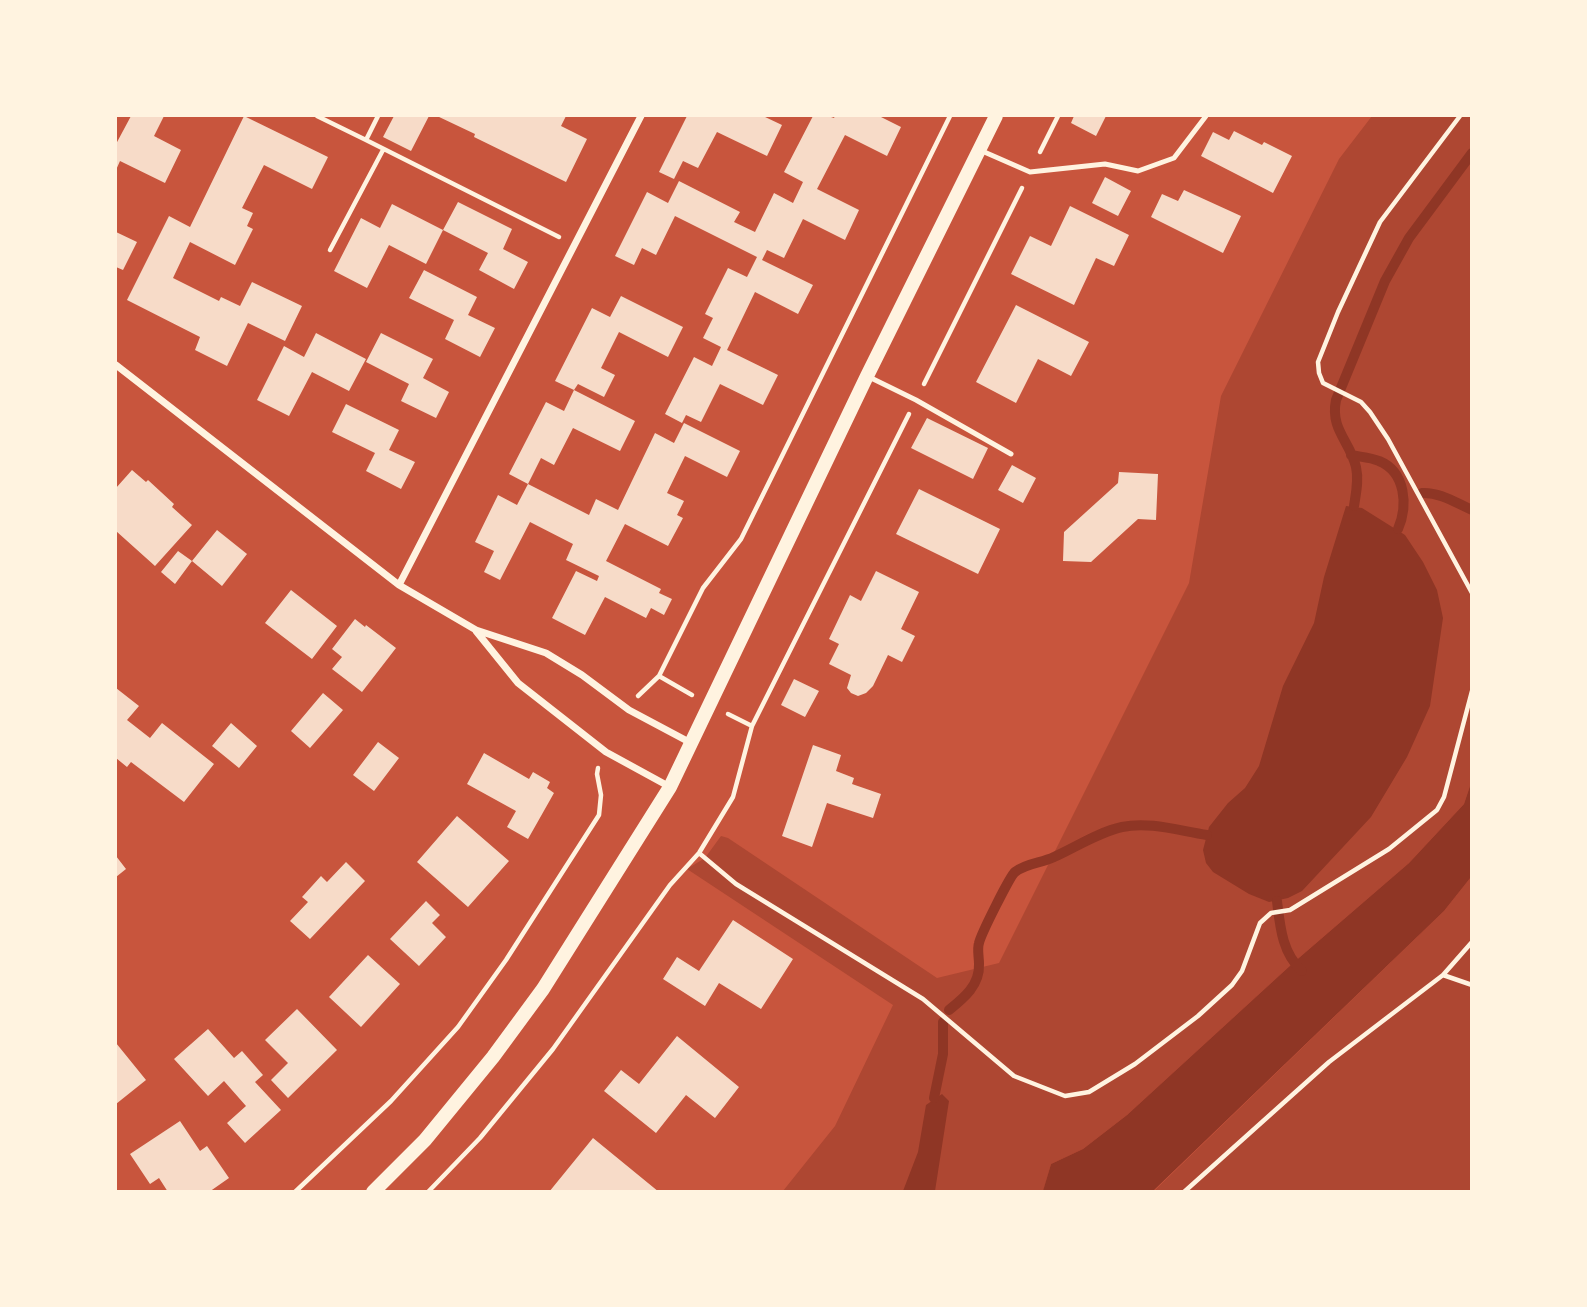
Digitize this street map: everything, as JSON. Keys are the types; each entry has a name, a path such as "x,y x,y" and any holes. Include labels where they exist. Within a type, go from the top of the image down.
{"main road":[{"path":"373,1192 425,1140 493,1057 543,989 670,787 867,376 996,116"}],"street":[{"path":"399,585 641,116"},
{"path":"116,365 399,585 476,630 546,653 582,675 629,710 692,743"},
{"path":"476,630 518,683 606,751 670,787"}],"lane":[{"path":"979,149 1030,172 1105,164 1138,171 1174,158 1206,116"},
{"path":"867,376 916,400 1011,454"}],"path":[{"path":"317,116 576,246"},
{"path":"366,140 378,116"},
{"path":"634,700 659,676 703,588 741,539 950,116"},
{"path":"428,1192 480,1138 553,1049 670,885 699,853 733,797 752,726 1058,116"},
{"path":"1460,116 1380,222 1318,362 1323,383 1361,402 1388,439 1472,593"},
{"path":"330,250 383,150"},
{"path":"659,676 679,688"},
{"path":"699,853 736,884 923,999 1014,1076 1065,1096 1089,1092 1135,1064 1198,1016 1233,985 1242,971 1260,923 1271,913 1290,910 1390,849 1437,810 1444,797 1472,691"},
{"path":"740,720 752,726"},
{"path":"295,1192 391,1101 458,1027 506,960 598,815 601,795 597,774 599,764"},
{"path":"1184,1192 1329,1062 1443,975 1472,942"},
{"path":"1443,975 1472,985"}],"shaded area":[{"path":"1372,116 1471,116 1471,783 1464,804 1409,863 1293,963 1127,1115 1083,1149 1051,1164 1043,1192 783,1191 835,1126 893,1005 687,869 705,858 721,836 728,838 937,978 999,963 1189,583 1221,396 1339,159"},
{"path":"1346,506 1362,508 1405,535 1437,590 1443,618 1430,706 1407,757 1371,817 1302,891 1288,898 1269,902 1249,894 1213,872 1206,863 1203,850 1209,827 1228,803 1245,788 1259,766 1283,686 1314,623 1324,577"},
{"path":"1471,783 1471,877 1444,911 1153,1191 1043,1191 1051,1164 1083,1149 1127,1115 1293,963 1409,863 1464,804"},
{"path":"1471,877 1471,1191 1153,1192 1444,911"},
{"path":"942,1094 949,1101 935,1191 903,1191 918,1152 926,1105"}],"building":[{"path":"131,116 164,116 154,136 181,150 165,183 120,161 116,170 116,144"},
{"path":"244,116 328,157 312,189 264,165 242,208 253,213 247,226 253,229 235,265 190,242 173,278 219,301 221,297 240,306 252,282 302,306 285,341 248,323 227,366 195,350 200,337 127,300 169,216 190,227"},
{"path":"394,116 429,116 411,151 383,137"},
{"path":"437,116 566,116 561,126 587,139 566,182"},
{"path":"687,116 763,116 782,125 767,156 717,132 698,168 683,161 674,179 659,172"},
{"path":"813,116 879,116 901,127 887,156 845,135 817,189 859,210 845,240 803,219 784,258 767,250 762,260 813,285 798,314 755,292 727,350 778,375 763,405 720,384 701,422 686,415 682,423 665,414 694,357 712,366 721,347 703,338 713,318 705,314 728,268 747,277 757,257 675,216 656,255 642,248 634,265 615,256 647,192 668,203 679,181 740,212 734,222 755,232 774,193 793,203 803,182 784,172"},
{"path":"1074,116 1106,116 1096,136 1071,123"},
{"path":"1234,131 1292,156 1273,193 1201,156 1213,132 1229,140"},
{"path":"1105,177 1131,191 1118,216 1092,203"},
{"path":"1184,190 1241,216 1223,253 1151,217 1162,194 1178,201"},
{"path":"458,202 512,229 503,249 528,262 514,289 479,270 488,253 443,230"},
{"path":"392,204 443,230 426,264 389,245 367,288 334,271 361,218 380,228"},
{"path":"1070,206 1129,235 1114,266 1096,258 1074,305 1011,274 1030,236 1051,246"},
{"path":"116,232 137,242 123,270 116,267"},
{"path":"424,270 477,297 468,315 495,328 480,357 445,339 454,320 409,298"},
{"path":"621,296 683,327 668,357 619,332 601,368 615,375 604,397 578,384 574,390 555,381 592,308 610,317"},
{"path":"1016,305 1089,342 1071,376 1038,359 1016,403 976,382"},
{"path":"316,333 366,359 349,391 312,372 289,416 257,400 284,346 304,357"},
{"path":"381,333 433,359 423,378 449,392 436,418 401,401 409,384 366,362"},
{"path":"574,390 635,421 620,451 573,428 554,465 541,458 528,484 509,474 546,402 564,411"},
{"path":"346,404 399,430 389,450 415,462 401,489 366,471 375,453 332,432"},
{"path":"927,418 988,448 973,479 911,448"},
{"path":"684,423 740,451 727,477 685,456 667,493 684,501 677,515 683,518 668,546 625,524 606,561 661,589 659,593 672,599 664,615 651,608 646,618 605,597 585,635 552,618 576,571 597,581 599,576 566,560 573,544 530,522 500,580 484,572 494,551 475,542 498,495 517,505 528,484 589,515 596,499 618,510 655,433 674,443"},
{"path":"1012,465 1036,478 1023,503 998,490"},
{"path":"132,470 146,482 148,480 192,525 155,566 116,531 116,488"},
{"path":"1119,472 1158,474 1156,520 1138,519 1091,562 1063,561 1064,532 1118,483"},
{"path":"919,489 1000,529 978,574 896,534"},
{"path":"217,530 247,554 222,586 192,561"},
{"path":"178,551 192,561 175,584 161,572"},
{"path":"876,571 919,592 901,629 915,636 902,662 888,655 873,686 858,696 847,688 851,675 829,664 839,644 829,639 850,595 861,601"},
{"path":"291,590 337,626 312,659 265,623"},
{"path":"355,619 396,648 362,692 332,669 342,657 332,649"},
{"path":"794,679 819,691 805,717 781,705"},
{"path":"116,688 139,706 127,720 150,738 162,723 214,764 184,802 131,762 127,767 116,758"},
{"path":"323,693 343,710 310,748 291,731"},
{"path":"231,723 257,746 239,768 212,746"},
{"path":"378,742 399,758 374,791 353,775"},
{"path":"813,745 841,755 836,771 854,778 852,784 881,794 873,818 827,803 812,847 782,836"},
{"path":"484,753 529,779 533,772 550,782 547,788 554,793 528,839 507,827 516,811 467,784"},
{"path":"457,816 509,861 468,907 417,862"},
{"path":"116,856 126,869 116,877"},
{"path":"346,862 365,881 310,939 290,921 308,902 302,897 321,876 327,882"},
{"path":"426,901 440,915 432,923 446,937 419,966 390,939"},
{"path":"733,920 793,959 761,1009 719,983 705,1006 663,979 677,957 699,971"},
{"path":"368,955 400,984 361,1027 329,997"},
{"path":"297,1009 337,1050 288,1098 271,1080 288,1063 265,1040"},
{"path":"208,1029 234,1058 242,1051 263,1075 255,1082 281,1110 245,1143 227,1123 246,1106 224,1081 208,1096 174,1059"},
{"path":"677,1036 739,1087 715,1118 686,1095 656,1133 604,1091 621,1070 639,1084"},
{"path":"116,1043 146,1080 116,1104"},
{"path":"180,1121 200,1151 207,1146 229,1178 209,1192 168,1192 159,1178 150,1184 130,1154"},
{"path":"593,1138 659,1192 549,1192"}],"waterway":[{"path":"1354,506 1357,472 1338,428 1336,400 1385,281 1409,238 1472,153"},
{"path":"1351,455 1379,461 1395,473 1400,481 1404,500 1398,529"},
{"path":"1422,493 1442,496 1472,510"},
{"path":"949,1010 974,985 979,972 978,948 981,938 1008,884 1019,869 1049,859 1113,829 1132,825 1207,835"},
{"path":"1277,901 1286,948 1302,971"},
{"path":"934,1098 943,1054 943,1022"}]}
